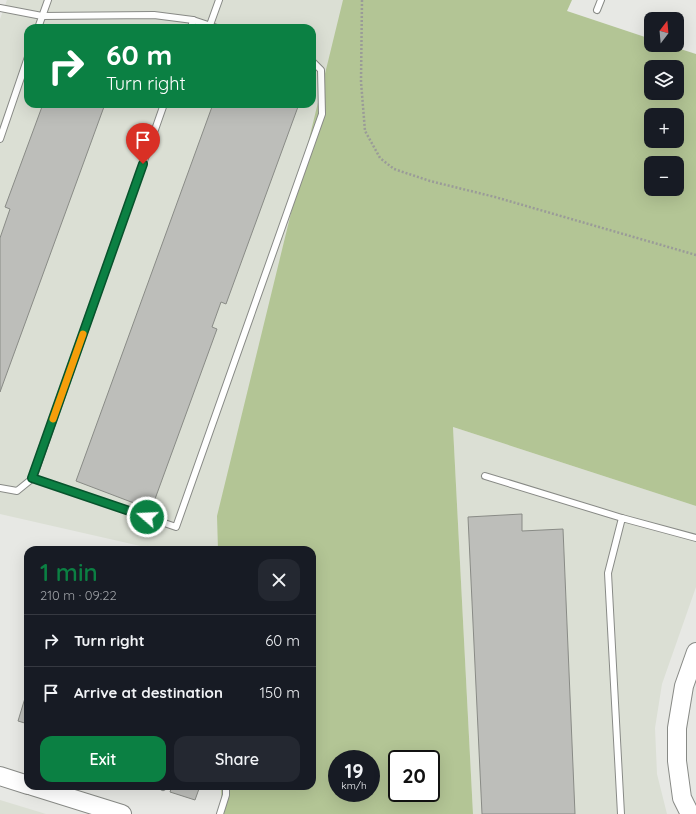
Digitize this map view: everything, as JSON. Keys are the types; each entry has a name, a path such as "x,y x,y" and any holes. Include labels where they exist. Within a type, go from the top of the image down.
{"main road":[{"path":"690,814 682,798 677,761 677,728 684,686 696,652"},
{"path":"0,776 24,784"},
{"path":"45,790 122,814"}],"lane":[{"path":"39,24 48,0"},
{"path":"211,24 219,0"},
{"path":"597,10 601,0"},
{"path":"0,8 42,16 154,15 194,20 205,24"},
{"path":"192,24 194,20"},
{"path":"32,478 176,526 322,114 321,70 316,65"},
{"path":"0,139 24,69"},
{"path":"0,488 17,491 32,478 163,108"},
{"path":"485,476 622,518 696,538"},
{"path":"621,814 608,573 622,518"},
{"path":"220,814 226,795 226,790"}],"path":[{"path":"362,0 361,82 365,131 380,158 394,169 430,181 495,197 696,255"}],"shaded area":[{"path":"7,0 363,0 222,546 140,546 0,514 0,19"},
{"path":"453,427 696,506 696,587 662,684 655,728 657,774 667,814 473,814"},
{"path":"0,800 46,814 0,814"}],"green space":[{"path":"343,0 572,0 567,11 644,37 644,52 684,52 684,50 696,54 696,506 453,427 473,814 222,814 221,790 316,790 316,546 218,546 217,516"}],"building":[{"path":"42,108 104,108 0,392 0,238 10,209 5,207"},
{"path":"212,108 298,108 226,304 221,302 212,327 217,329 155,499 151,498 147,508 76,481"},
{"path":"522,514 522,531 563,529 575,814 482,814 468,517"},
{"path":"24,701 24,723 18,721"},
{"path":"171,790 199,790 195,800 170,792"}],"slow traffic":[{"path":"53,419 83,334"}],"route":[{"path":"143,164 32,478 147,517"}]}
